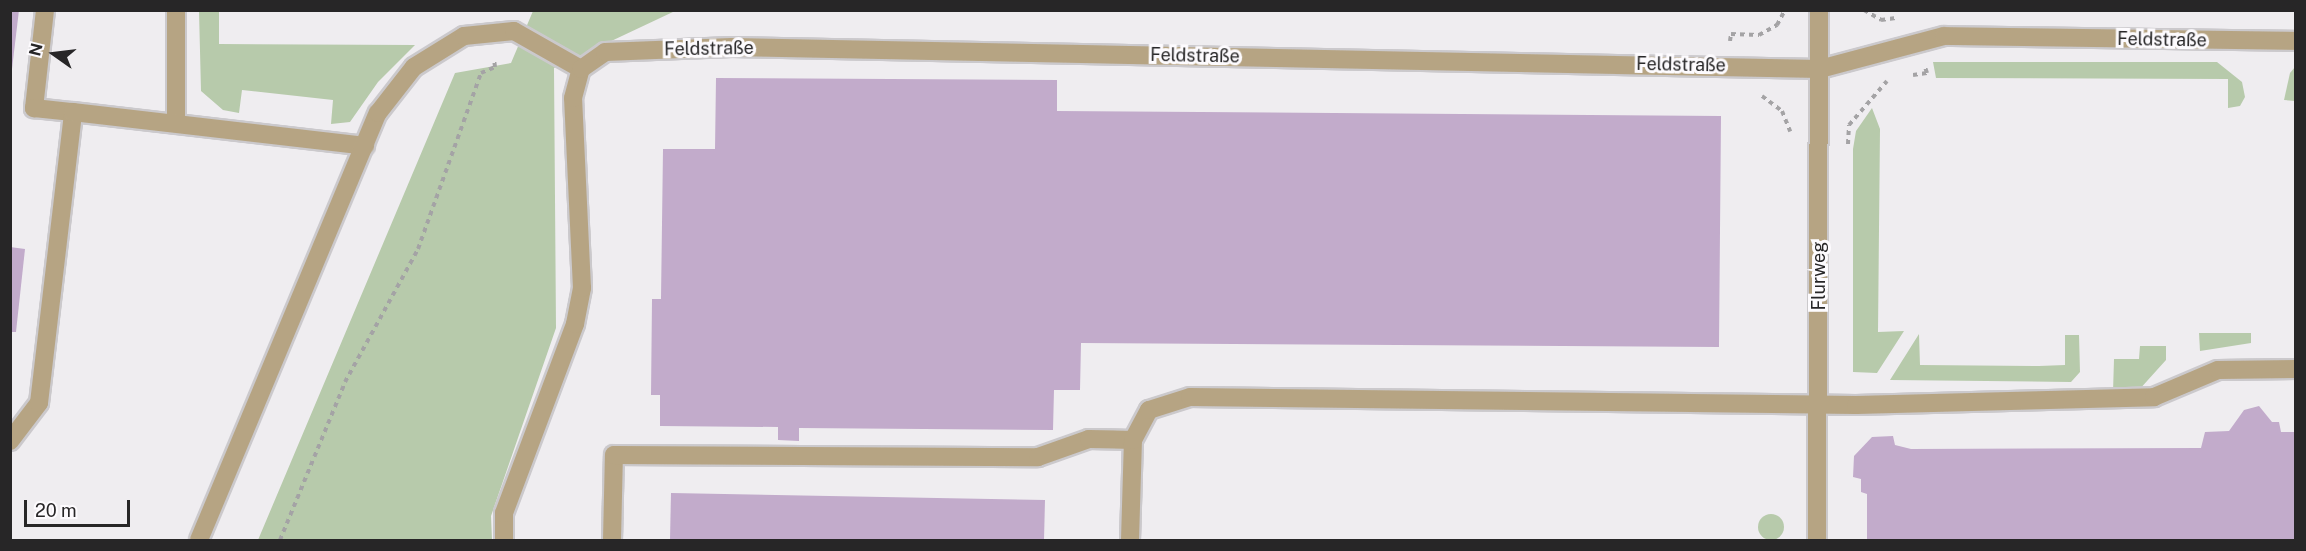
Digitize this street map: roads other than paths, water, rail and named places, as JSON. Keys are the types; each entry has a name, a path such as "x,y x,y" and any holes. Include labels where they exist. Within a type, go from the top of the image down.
{"street":[{"path":"45,10 34,108 365,146"},
{"path":"176,10 176,123"},
{"name":"Flurweg","path":"1817,540 1819,10"},
{"path":"199,540 378,113 414,67 464,36 514,31 581,69 573,98 582,288 575,324 504,513 504,540"},
{"name":"Feldstraße","path":"581,69 605,52 732,47 1820,69 1876,58 1919,41 1944,36 2295,41"},
{"path":"10,441 39,403 73,112"},
{"path":"1130,540 1133,440 1149,410 1190,397 1819,404 2154,397 2218,370 2295,369"},
{"path":"612,540 614,455 1038,457 1089,439 1133,440"}]}
